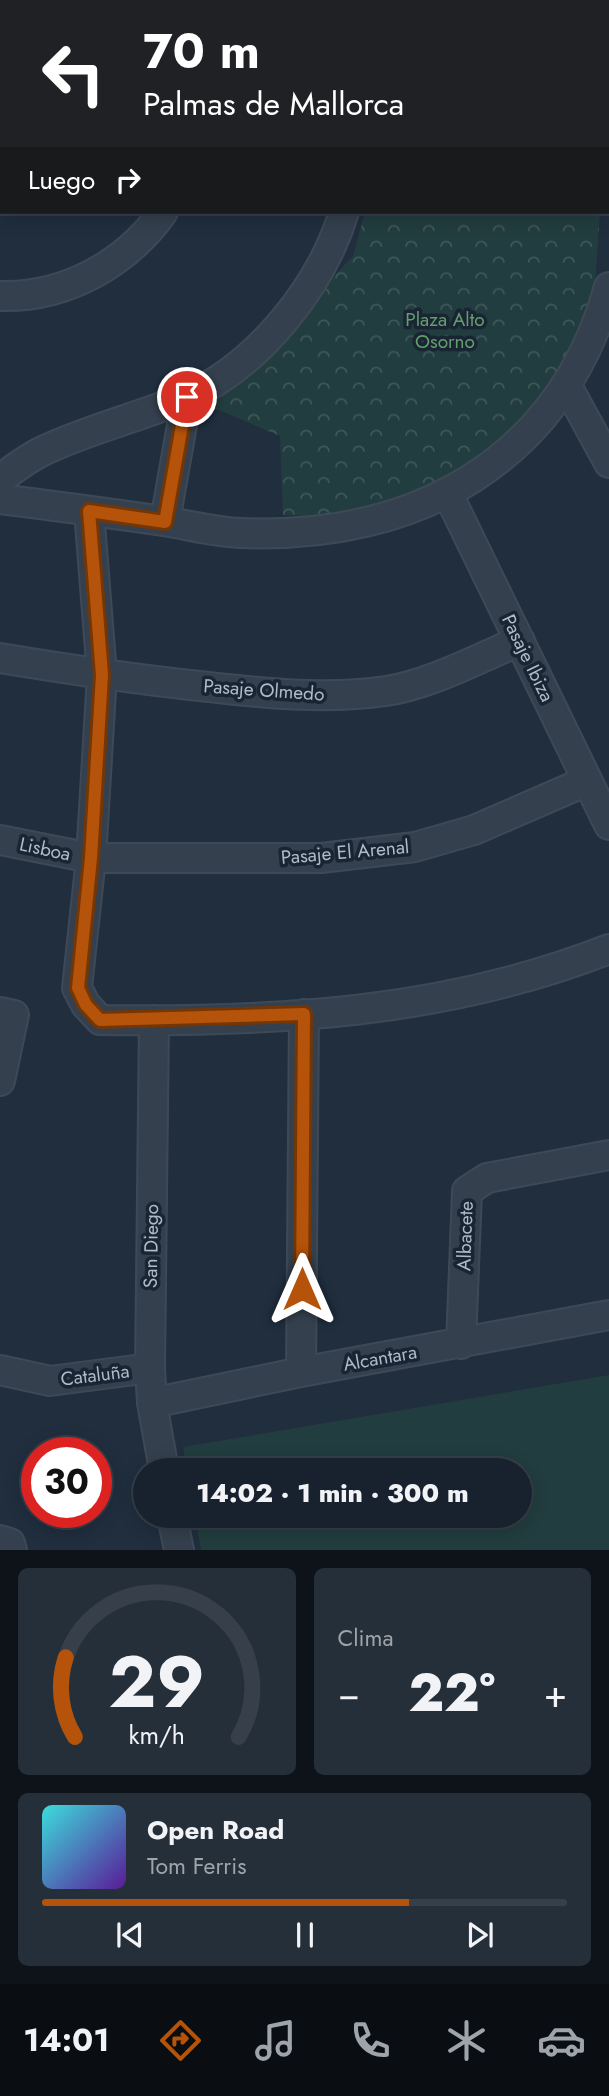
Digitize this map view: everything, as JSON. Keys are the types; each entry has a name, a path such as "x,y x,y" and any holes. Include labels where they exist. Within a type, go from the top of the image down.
{"street":[{"path":"0,296 55,289 103,269 144,236 161,214"},
{"path":"0,479 43,450 187,397 245,358 293,307 330,247 343,214"},
{"path":"0,499 239,533 313,531 382,517 447,492 490,468 531,433 567,386 594,334 609,287"},
{"path":"567,386 609,463"},
{"path":"165,522 187,397"},
{"name":"Pasaje Ibiza","path":"447,492 609,825"},
{"path":"89,511 102,675 91,858 78,988 86,1005 100,1020 362,1010 470,993 519,981 609,949"},
{"name":"Pasaje Olmedo","path":"0,658 102,675 259,693 323,695 388,691 449,671 520,641"},
{"name":"Pasaje El Arenal","path":"91,858 321,858 415,847 474,831 587,781"},
{"name":"Lisboa","path":"0,840 91,858"},
{"path":"0,1081 7,1013"},
{"path":"301,1372 304,1014"},
{"name":"San Diego","path":"154,1020 150,1368 152,1403 162,1458"},
{"name":"Albacete","path":"461,1344 467,1191 487,1178 609,1155"},
{"name":"Alcantara","path":"152,1403 301,1372 609,1315"},
{"name":"Cataluña","path":"0,1370 50,1381 150,1368"},
{"path":"174,1528 179,1550"},
{"path":"0,1541 10,1543 12,1550"}],"green space":[{"name":"Plaza Alto Osorno","path":"364,214 600,214 595,283 583,338 567,367 501,444 451,476 399,498 325,516 283,515 280,436 219,410 192,405 305,307 353,256"},
{"path":"609,1375 609,1550 201,1550 197,1528 532,1528 532,1458 185,1458 183,1447"}],"route":[{"path":"187,397 165,522 89,511 102,675 91,858 78,988 86,1005 100,1020 304,1014 302,1289"}]}
